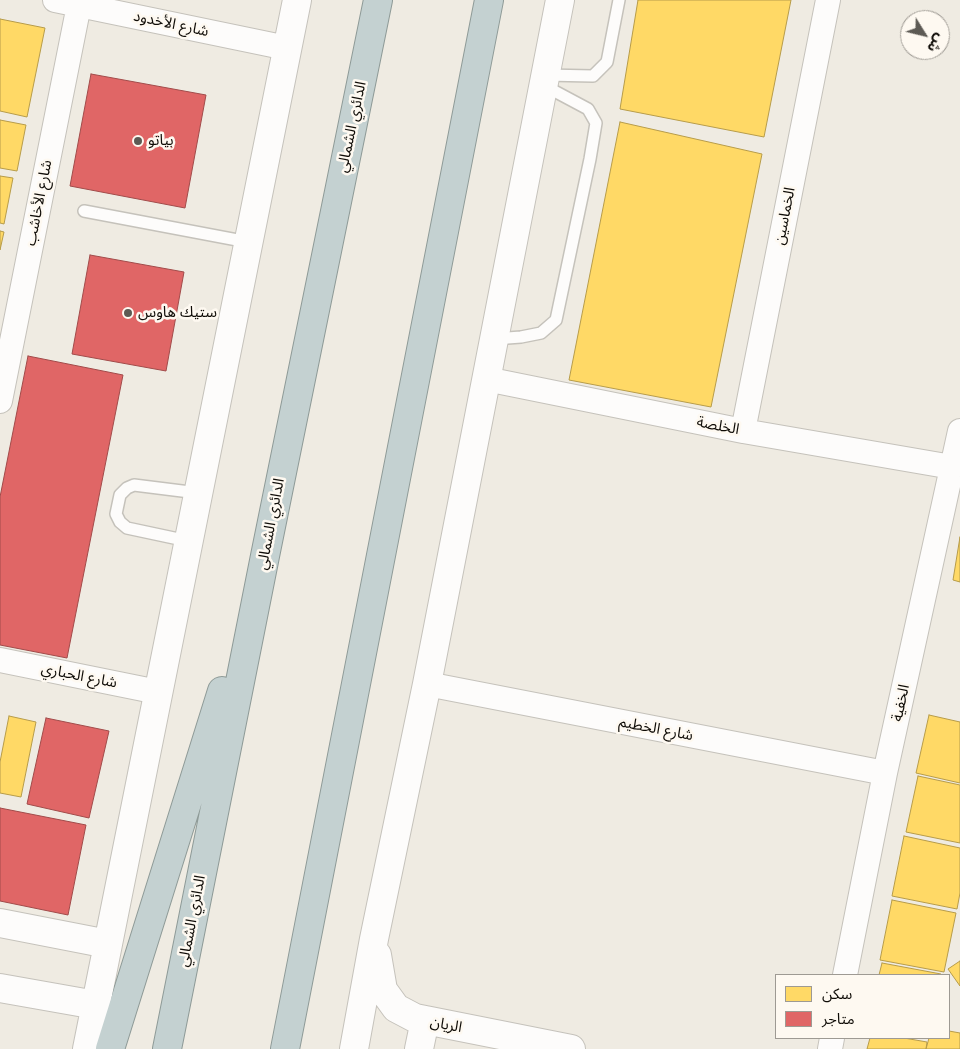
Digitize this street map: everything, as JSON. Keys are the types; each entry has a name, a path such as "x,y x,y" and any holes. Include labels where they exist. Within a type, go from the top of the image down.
{"highway":[{"name":"الدائري الشمالي","path":"167,1049 378,0"},
{"path":"285,1049 489,0"},
{"path":"110,1049 265,556"},
{"path":"304,1049 321,866"}],"street":[{"name":"شارع الأخدود","path":"55,0 287,48"},
{"path":"87,1049 297,0"},
{"path":"354,1049 374,939 427,684 560,0"},
{"name":"الخماسين","path":"743,431 828,0"},
{"name":"شارع الأخاشب","path":"0,400 79,5"},
{"name":"الخلصة","path":"486,379 743,431 952,467"},
{"name":"الخفية","path":"844,974 885,773 960,431"},
{"name":"شارع الحباري","path":"0,660 158,692"},
{"name":"شارع الخطيم","path":"427,684 885,773"},
{"path":"0,923 108,944"},
{"name":"الريان","path":"374,939 383,990 396,1008 414,1018 571,1049"},
{"path":"0,988 96,1005"},
{"path":"419,1049 424,1020"}],"lane":[{"path":"544,80 592,76 607,62 619,0"},
{"path":"494,339 541,333 556,320 590,159 596,123 588,109 544,80"},
{"path":"84,211 248,242"},
{"path":"188,541 128,528 120,522 116,514 120,495 127,488 134,485 198,493"}],"building: سكن":[{"path":"638,0 791,0 764,137 620,109"},
{"path":"0,19 45,28 27,117 0,111"},
{"path":"0,120 26,125 17,171 0,168"},
{"path":"620,122 762,154 711,407 569,380"},
{"path":"0,176 13,178 4,224 0,223"},
{"path":"0,231 4,232 0,250"},
{"path":"960,537 960,582 953,580"},
{"path":"929,715 960,722 960,783 916,773"},
{"path":"9,716 36,722 21,797 0,793 0,762"},
{"path":"918,776 960,785 960,843 906,832"},
{"path":"904,836 960,848 960,893 957,909 892,896"},
{"path":"892,900 956,913 944,972 880,960"},
{"path":"960,961 960,986 948,969"},
{"path":"882,963 941,974 879,974"},
{"path":"950,1031 960,1033 960,1049 926,1049 929,1039 950,1039"},
{"path":"870,1039 910,1039 927,1042 926,1049 867,1049"}],"building: متاجر":[{"name":"بياتو","path":"91,74 206,95 185,208 70,186"},
{"name":"ستيك هاوس","path":"90,255 184,272 166,371 72,354"},
{"path":"28,356 123,375 67,658 0,645 0,497"},
{"path":"46,718 109,731 89,818 27,804"},
{"path":"0,808 86,825 68,915 0,901"}],"place":[{"name":"بياتو","path":"138,141"},
{"name":"ستيك هاوس","path":"128,313"}]}
